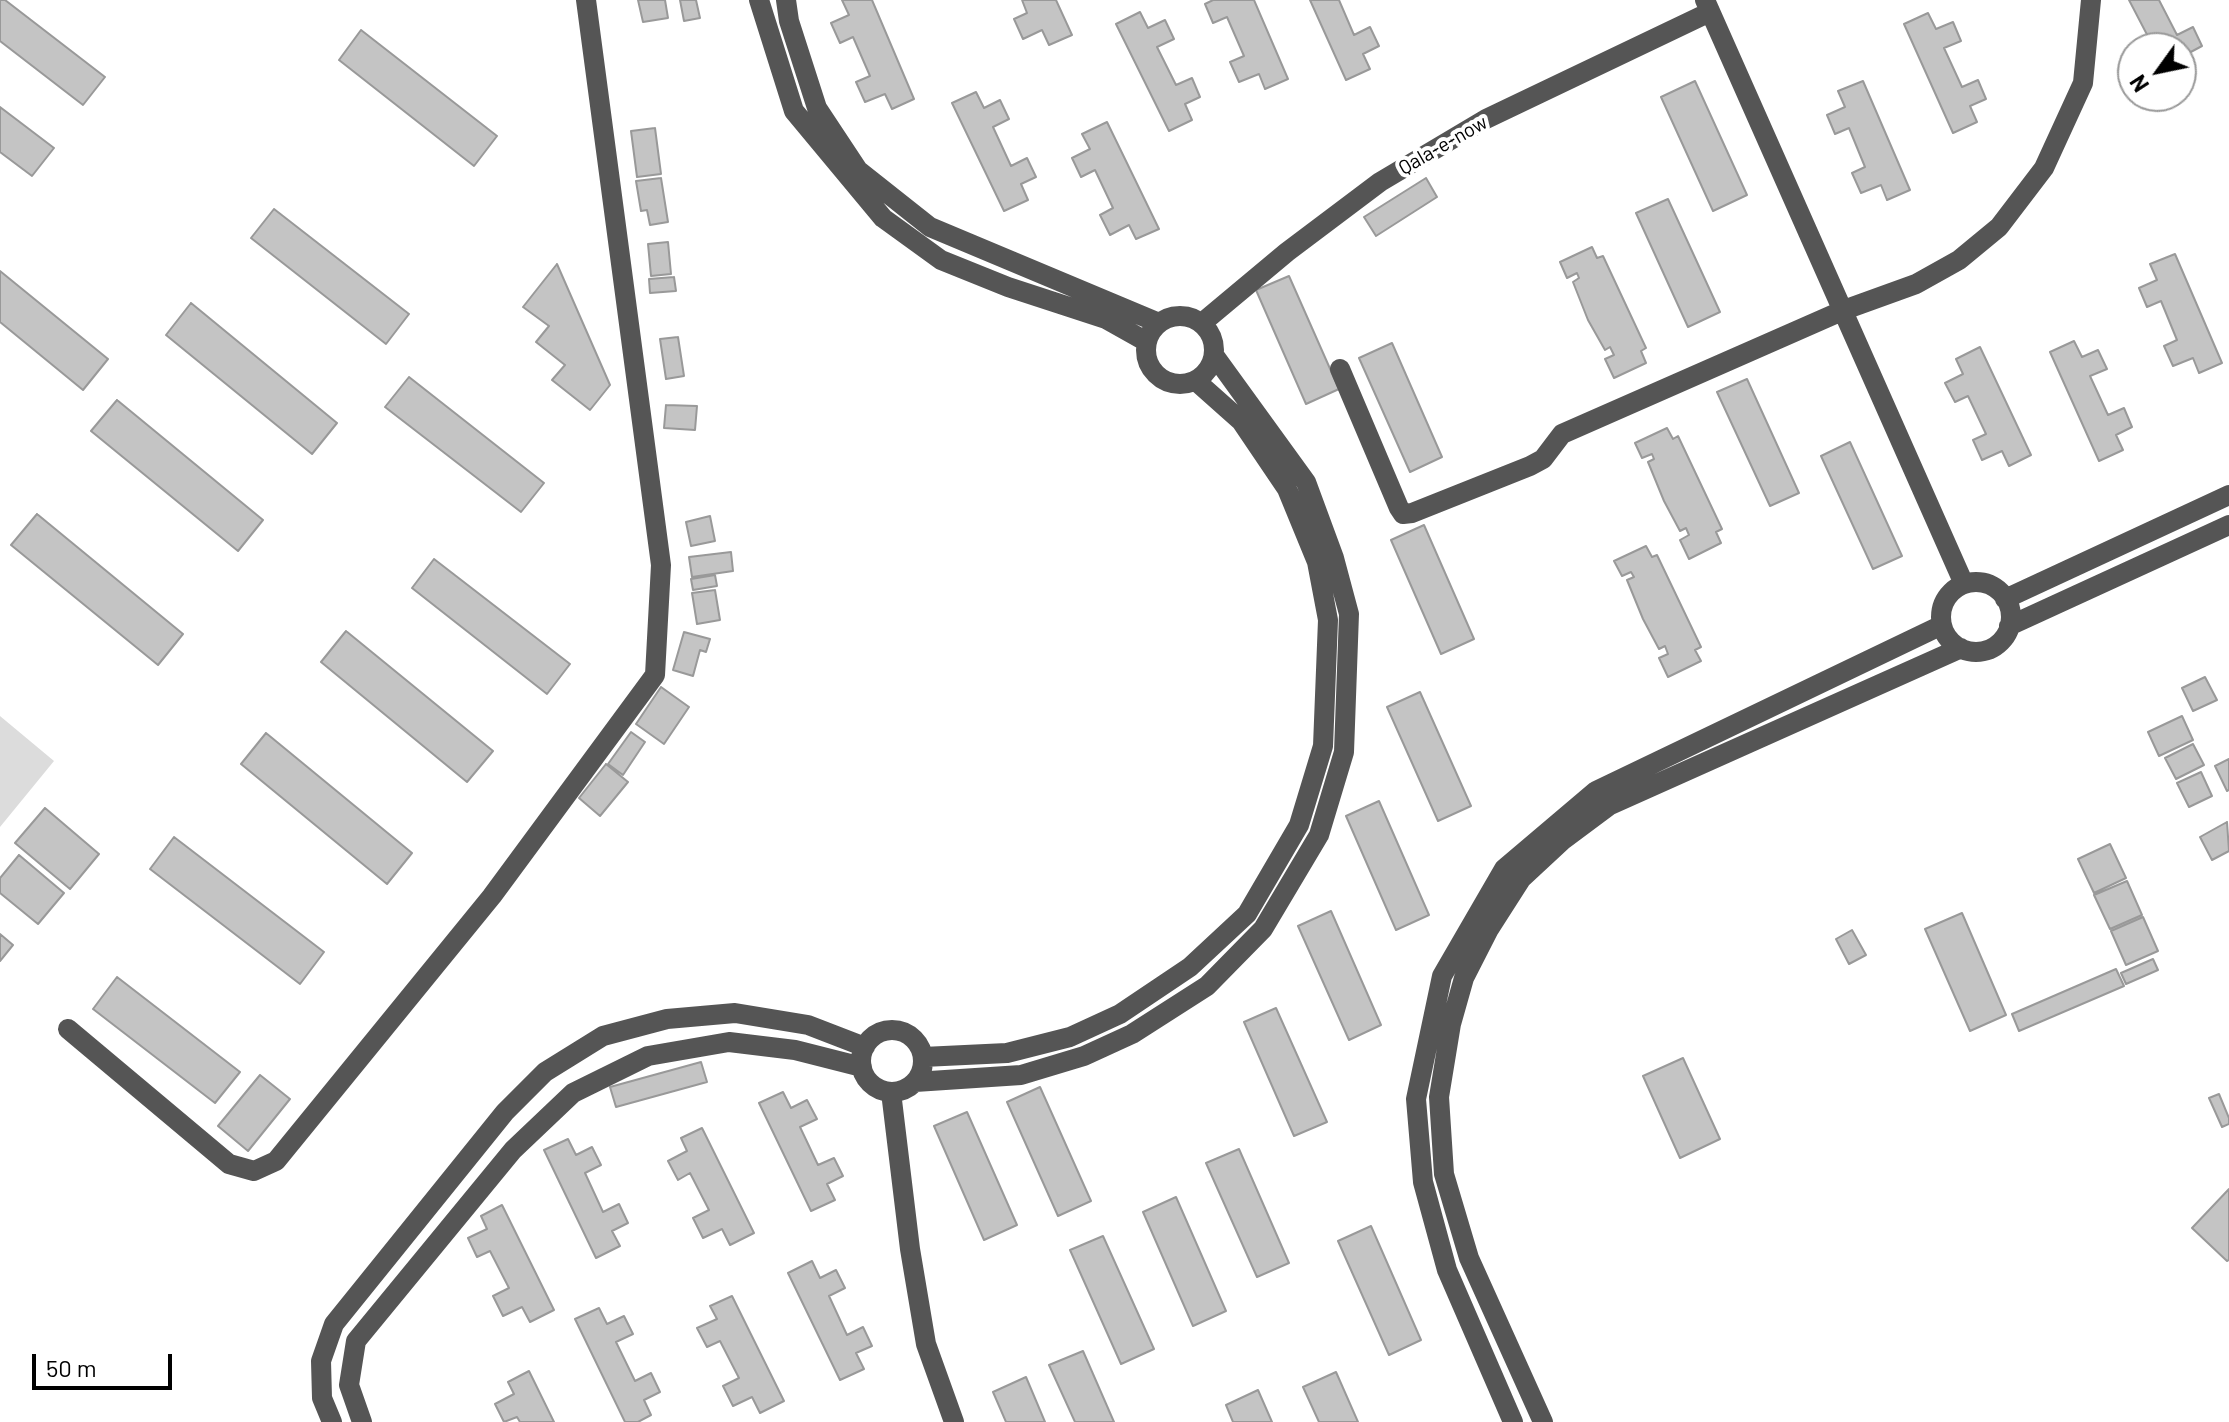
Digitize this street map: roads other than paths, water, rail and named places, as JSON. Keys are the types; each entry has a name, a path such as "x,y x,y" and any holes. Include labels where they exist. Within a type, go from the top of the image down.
{"street":[{"path":"68,1029 229,1164 254,1171 276,1161 492,896 655,675 661,565 586,0"},
{"path":"759,0 794,111 883,218 941,260 1008,287 1106,319 1147,342"},
{"path":"786,0 789,21 817,108 858,170 930,227 1159,323"},
{"path":"1340,369 1399,508 1403,514 1412,513 1530,466 1543,459 1562,434 1844,310 1927,278 1959,260 1999,227 2044,168 2083,83 2091,0"},
{"path":"1708,6 1964,584"},
{"name":"Qala-e-now","path":"1202,323 1287,252 1380,182 1486,119 1708,6"},
{"path":"332,1422 322,1398 321,1361 334,1324 505,1112 545,1072 603,1036 667,1019 735,1013 808,1025 863,1057 872,1084 891,1092 915,1082 1021,1075 1084,1056 1132,1034 1207,986 1263,929 1319,835 1344,752 1349,614 1334,558 1306,482 1214,355 1210,332 1202,323 1181,315 1159,323 1147,342 1146,354 1155,374 1174,384 1196,381 1205,374 1214,355"},
{"path":"923,1057 1007,1053 1070,1037 1120,1014 1190,967 1247,914 1299,825 1323,746 1328,620 1317,562 1287,489 1241,421 1196,381"},
{"path":"2005,599 2229,495"},
{"path":"2009,626 2005,599 1987,584 1964,584 1946,599 1942,625 1952,643 1961,648 1982,651 1992,648 2009,626 2229,525"},
{"path":"1513,1422 1447,1270 1423,1182 1416,1099 1442,976 1504,869 1596,791 1942,625"},
{"path":"1543,1422 1469,1258 1444,1174 1439,1097 1451,1024 1464,978 1489,929 1521,879 1563,840 1610,805 1961,648"},
{"path":"863,1057 879,1033 898,1031 915,1040 923,1057 915,1082"},
{"path":"362,1422 349,1385 356,1341 513,1150 573,1093 648,1056 729,1042 863,1057"},
{"path":"891,1092 910,1249 926,1344 954,1422"}]}
